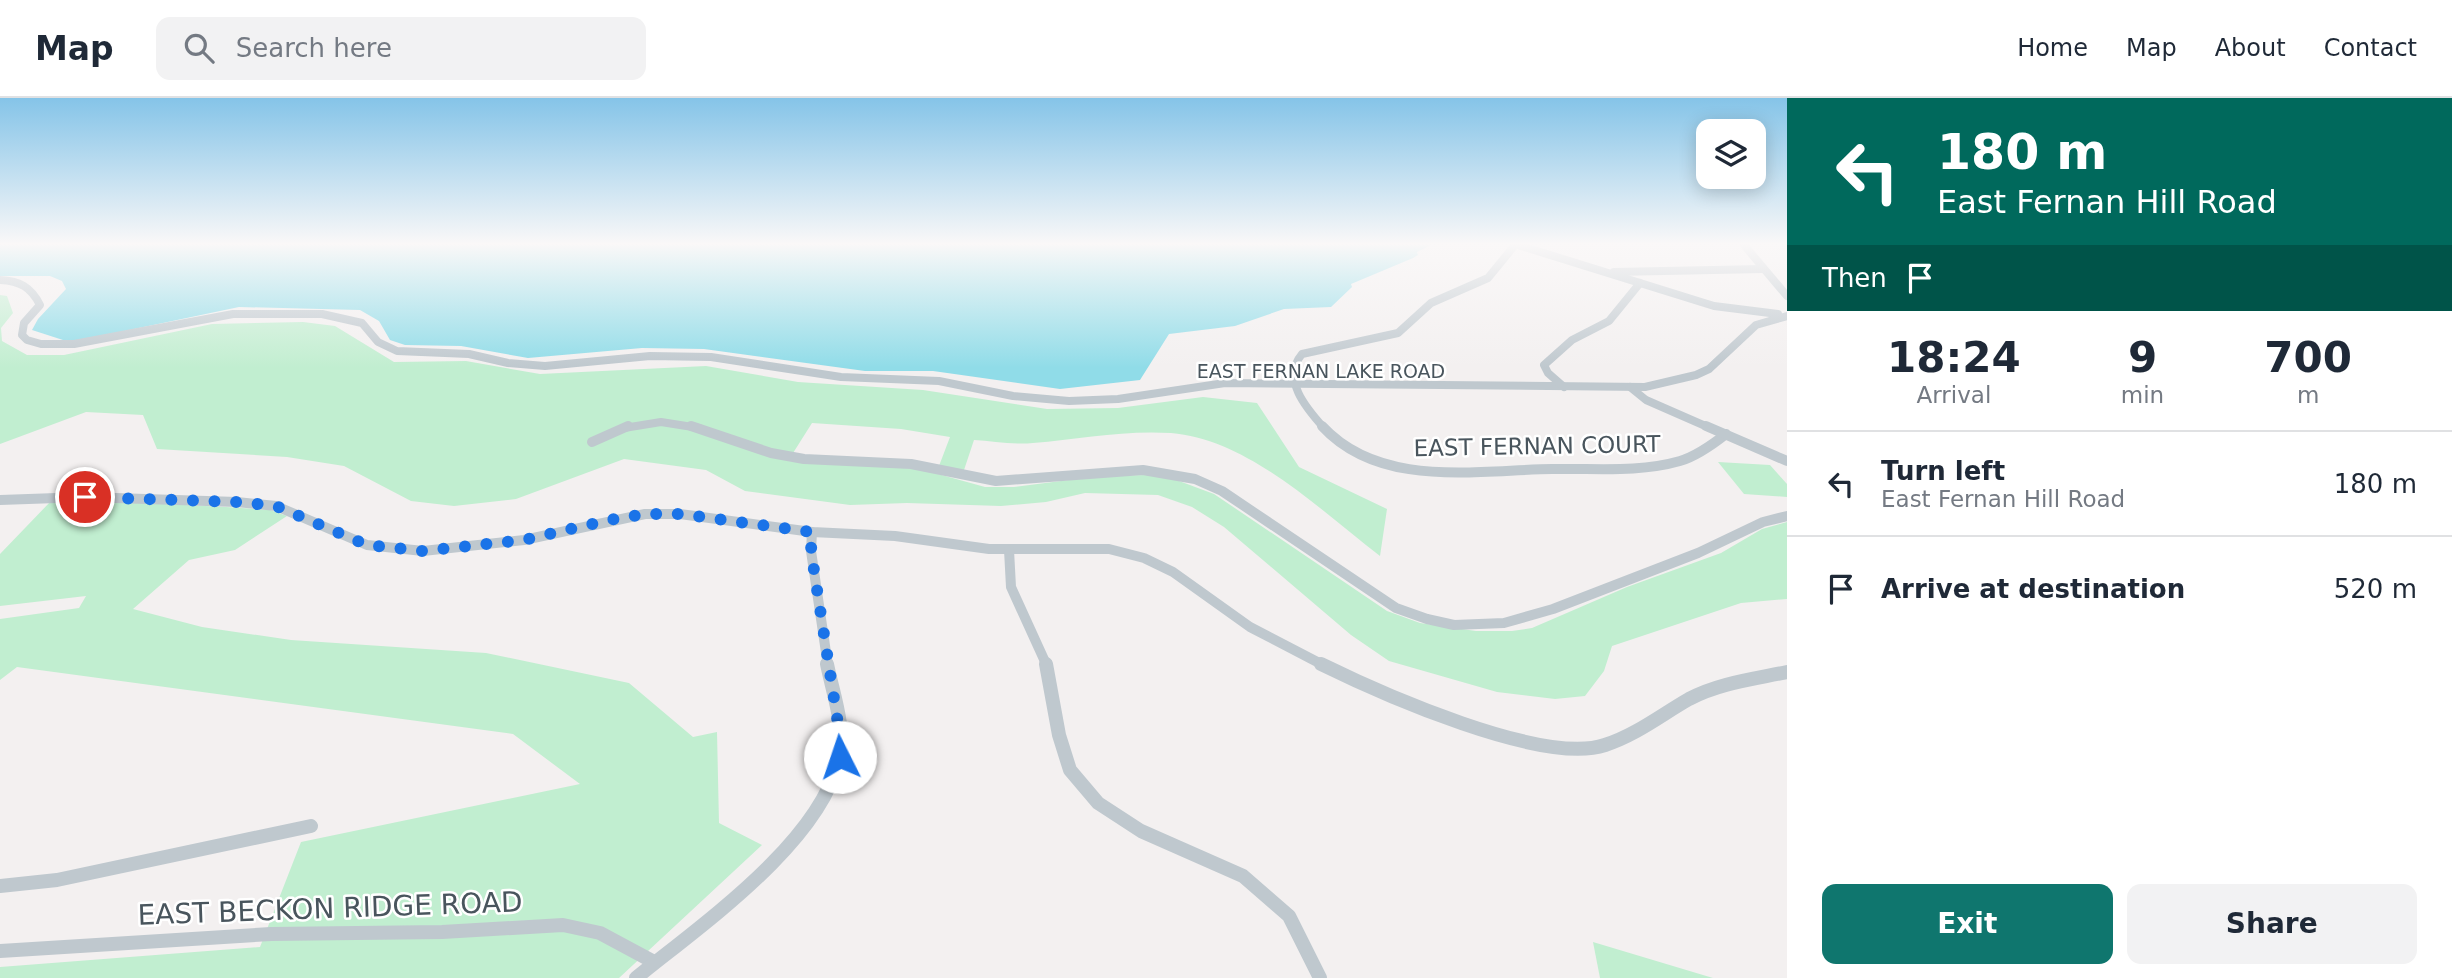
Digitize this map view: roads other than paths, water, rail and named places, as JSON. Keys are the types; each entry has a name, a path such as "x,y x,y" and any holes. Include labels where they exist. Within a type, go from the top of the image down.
{"street":[{"name":"EAST FERNAN LAKE ROAD","path":"25,286 33,290 40,305 24,323 22,335 27,340 55,346 85,343 233,314 321,314 362,323 378,342 397,351 469,354 526,365 568,365 650,356 710,357 841,377 939,381 1013,396 1069,401 1118,399 1213,383 1564,387 1659,385 1710,369 1734,349 1756,325 1787,316"},
{"path":"1293,383 1294,370 1302,354 1398,333 1431,303 1470,286"},
{"path":"1564,387 1548,373 1544,365 1572,340 1609,321 1637,286"},
{"path":"1650,286 1719,307 1787,316"},
{"name":"EAST FERNAN COURT","path":"1293,383 1318,423 1335,439 1378,461 1423,471 1651,467 1694,456 1726,434"},
{"path":"1630,387 1646,400 1787,461"},
{"path":"592,442 631,425 657,422 707,430 786,457 909,464 981,480 1045,479 1125,469 1178,473 1222,491 1396,608 1427,620 1470,625 1502,625 1530,618 1698,552 1760,522 1787,516"},
{"path":"0,500 85,497 237,502 276,506 367,545 423,551 524,540 645,514 680,514 812,532 895,536 1009,550 1109,549 1144,558 1173,572 1271,639 1381,693 1500,736 1549,747 1582,750 1606,745 1636,732 1691,698 1721,686 1787,672"},
{"path":"636,978 769,865 804,829 830,792 840,757 838,724 811,551 812,532"},
{"path":"1009,550 1011,587 1048,668 1059,735 1070,770 1098,803 1141,831 1243,876 1289,916 1320,978"},
{"name":"EAST BECKON RIDGE ROAD","path":"0,886 57,880 311,826"},
{"name":"EAST BECKON RIDGE ROAD","path":"0,951 271,934 442,932 563,925 582,926 605,935 654,962"}],"water":[{"path":"65,286 1352,287 1331,307 1284,309 1235,326 1169,334 1140,380 1060,389 933,371 865,371 704,349 642,348 528,358 461,346 405,345 390,340 379,321 360,310 239,307 77,341 63,340 32,330 38,319 66,289"}]}
